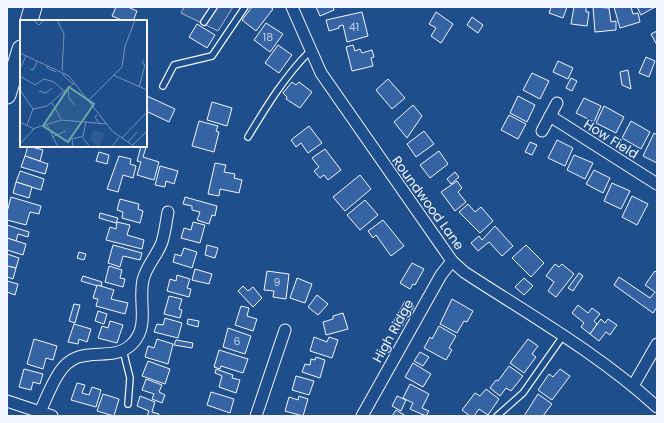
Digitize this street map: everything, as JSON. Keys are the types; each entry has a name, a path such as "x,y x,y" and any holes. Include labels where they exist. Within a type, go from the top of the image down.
{"main road":[{"path":"29,20 34,7"},
{"path":"8,91 20,52"}],"street":[{"name":"Roundwood Lane","path":"292,7 310,51 321,73 344,109 452,261 464,272 563,336 633,386 657,407"},
{"path":"542,131 557,103"},
{"name":"How Field","path":"550,116 657,184"},
{"path":"40,412 59,373 72,360 91,354 115,354 131,345 141,330 142,282 149,264 161,243 168,212"},
{"name":"High Ridge","path":"362,416 441,275 452,261"},
{"path":"256,416 285,330"},
{"path":"633,386 657,344"},
{"path":"7,401 52,416"}],"lane":[{"path":"204,22 214,7"},
{"path":"163,86 174,65 212,56 245,7"},
{"path":"248,137 262,112 299,62 310,51"},
{"path":"497,416 523,393 563,336"},
{"path":"123,350 130,378 128,404"}],"shaded area":[{"path":"184,7 233,7 218,31 181,13"}],"building":[{"path":"116,7 128,7 137,11 133,20 122,20 112,16"},
{"path":"252,7 270,7 273,9 256,31 242,20"},
{"path":"316,7 333,7 334,10 320,16"},
{"path":"551,7 567,7 563,18 549,13"},
{"path":"574,7 586,7 586,12 589,12 587,26 571,24"},
{"path":"593,7 609,8 611,22 616,21 616,30 595,32"},
{"path":"614,7 631,7 633,14 638,13 640,22 620,28"},
{"path":"637,7 655,7 641,15"},
{"path":"362,12 368,36 347,42 343,25 329,31 326,20"},
{"path":"436,12 453,24 441,43 431,36 436,28 429,24"},
{"path":"472,17 483,25 478,33 467,25"},
{"path":"266,23 283,34 270,52 254,40"},
{"path":"197,24 215,35 207,48 189,37"},
{"path":"657,31 657,45 651,34"},
{"path":"278,45 292,55 279,73 265,63"},
{"path":"353,45 355,51 360,49 362,53 372,50 374,57 371,58 373,66 352,71 346,47"},
{"path":"646,57 655,61 649,77 639,73"},
{"path":"558,61 573,68 568,79 553,72"},
{"path":"628,70 631,89 622,85 620,72"},
{"path":"532,73 549,81 540,99 523,90"},
{"path":"571,78 577,81 572,91 566,88"},
{"path":"388,79 405,98 392,109 376,90"},
{"path":"292,82 296,85 299,82 312,92 300,108 286,99 287,97 283,93"},
{"path":"147,96 175,109 169,122 147,111"},
{"path":"518,96 535,105 527,122 510,113"},
{"path":"584,98 601,106 594,122 576,113"},
{"path":"212,102 232,108 227,126 207,120"},
{"path":"413,105 422,116 407,138 394,122"},
{"path":"604,106 624,117 616,133 596,123"},
{"path":"509,115 526,124 518,139 501,130"},
{"path":"199,121 218,126 216,131 219,132 214,152 192,146"},
{"path":"631,121 650,132 641,149 622,138"},
{"path":"309,126 322,143 308,153 301,143 296,147 291,140"},
{"path":"424,131 434,144 416,157 407,144"},
{"path":"654,133 657,135 657,163 643,156"},
{"path":"557,140 573,148 565,166 548,158"},
{"path":"530,142 537,145 532,155 525,152"},
{"path":"28,147 43,150 40,161 25,156"},
{"path":"141,147 146,147 143,157 159,162 154,180 137,175 141,162 137,161"},
{"path":"325,149 341,170 328,180 324,175 320,178 314,171 319,167 312,158"},
{"path":"439,151 448,164 430,178 420,165"},
{"path":"99,152 109,155 107,164 96,161"},
{"path":"574,155 593,163 585,179 567,170"},
{"path":"25,156 48,164 45,174 21,167"},
{"path":"119,156 131,159 130,164 136,166 133,178 123,175 118,192 107,189"},
{"path":"215,163 226,165 224,172 235,174 234,178 242,180 239,193 220,189 219,196 208,194"},
{"path":"160,166 178,171 174,184 166,181 165,187 155,185"},
{"path":"594,170 610,178 603,193 586,184"},
{"path":"20,171 44,179 41,190 16,182"},
{"path":"455,172 459,177 451,184 447,179"},
{"path":"360,175 371,189 345,211 333,197"},
{"path":"457,181 462,188 458,192 466,202 455,211 441,192"},
{"path":"16,182 32,187 29,198 13,193"},
{"path":"612,183 630,191 621,209 604,201"},
{"path":"632,196 648,204 637,225 622,217"},
{"path":"11,197 41,206 39,214 30,212 26,225 7,220 7,212"},
{"path":"185,197 217,206 215,216 212,215 209,224 197,220 200,212 192,210 192,206 183,204"},
{"path":"120,199 139,204 138,209 143,211 140,223 122,218 123,212 117,210"},
{"path":"365,200 378,215 360,230 347,215"},
{"path":"468,204 475,212 481,207 493,221 480,233 459,212"},
{"path":"100,213 118,218 116,223 99,218"},
{"path":"383,220 404,246 391,256 376,235 373,238 368,231"},
{"path":"117,222 130,225 127,235 144,240 142,249 106,240 110,227 116,229"},
{"path":"193,222 205,225 200,243 181,238 184,228 191,230"},
{"path":"7,225 29,232 28,237 18,234 16,241 7,238"},
{"path":"495,226 513,246 502,256 489,242 478,251 471,243 479,236 482,240"},
{"path":"7,238 26,244 23,255 7,250"},
{"path":"113,245 142,253 140,260 123,256 120,267 108,263"},
{"path":"207,245 218,248 215,258 205,255"},
{"path":"526,245 544,263 531,277 512,258"},
{"path":"184,248 197,252 192,268 173,262 175,254 181,256"},
{"path":"79,252 86,254 84,260 77,258"},
{"path":"7,254 19,258 16,268 7,266"},
{"path":"412,263 424,269 415,285 413,284 410,289 400,283"},
{"path":"555,264 559,267 562,264 574,274 556,297 548,291 554,282 546,276"},
{"path":"7,266 16,268 13,279 7,277"},
{"path":"109,266 122,270 120,278 125,279 123,287 105,282"},
{"path":"195,269 212,274 209,284 192,280"},
{"path":"267,271 289,274 286,299 273,297 274,291 264,290"},
{"path":"655,271 657,273 657,307 653,313 614,285 619,277 650,298 655,292 645,285"},
{"path":"579,273 583,276 573,291 568,288"},
{"path":"177,275 190,279 187,288 191,289 189,297 167,291 170,279 176,281"},
{"path":"83,276 102,282 101,287 81,281"},
{"path":"297,278 312,284 305,303 290,298"},
{"path":"524,278 533,286 524,295 515,287"},
{"path":"7,281 18,284 15,295 7,292"},
{"path":"97,285 114,290 111,299 128,303 125,314 96,306 98,299 93,298"},
{"path":"243,286 248,291 253,287 262,298 253,307 238,291"},
{"path":"317,295 328,304 318,315 308,307"},
{"path":"169,296 182,299 179,309 182,310 180,318 164,314"},
{"path":"452,299 473,311 467,322 464,321 457,333 440,324"},
{"path":"405,301 414,306 402,326 394,321"},
{"path":"74,304 80,305 75,323 69,321"},
{"path":"578,305 588,313 592,308 600,314 594,321 597,324 590,334 581,327 584,323 572,313"},
{"path":"241,306 249,308 247,316 257,319 253,331 235,325"},
{"path":"98,311 107,314 104,324 95,321"},
{"path":"343,313 348,329 326,335 323,322 333,319 333,316"},
{"path":"165,318 182,323 178,338 154,332 157,324 163,325"},
{"path":"188,319 199,321 198,327 187,324"},
{"path":"601,319 605,323 608,319 617,325 610,335 606,332 599,341 590,334"},
{"path":"110,321 123,325 117,343 98,338 102,326 108,328"},
{"path":"74,324 91,329 87,342 79,339 78,344 68,342"},
{"path":"439,326 456,336 449,348 452,350 446,360 424,348 430,337 432,339"},
{"path":"228,328 251,336 245,354 223,347"},
{"path":"314,337 327,342 329,337 338,340 332,358 310,351"},
{"path":"34,339 57,346 53,360 46,358 43,369 27,364"},
{"path":"157,339 173,344 168,364 145,357 148,346 154,348"},
{"path":"528,339 538,346 532,354 536,357 524,373 510,363"},
{"path":"176,340 193,343 192,348 174,345"},
{"path":"219,350 248,359 243,373 221,366 220,369 214,367"},
{"path":"420,352 429,357 423,366 414,361"},
{"path":"316,357 325,360 320,378 302,372 305,364 310,365 311,359 315,360"},
{"path":"148,361 170,369 165,384 142,376"},
{"path":"413,363 431,374 423,387 405,377"},
{"path":"509,366 523,376 511,391 506,388 500,396 490,388 496,380 498,381"},
{"path":"24,369 43,374 40,384 33,382 31,390 19,387"},
{"path":"216,369 233,375 232,378 240,380 236,393 219,387 222,376 215,373"},
{"path":"560,369 570,376 552,400 538,390 549,374 553,377"},
{"path":"296,376 314,381 309,395 292,390"},
{"path":"146,379 162,385 159,392 165,395 162,403 152,399 154,394 142,390"},
{"path":"77,383 85,385 82,393 89,395 92,387 101,390 96,407 71,400"},
{"path":"410,384 429,394 422,408 429,411 426,416 410,409 413,403 403,398"},
{"path":"486,389 499,399 488,415 479,409 474,416 470,416 462,410 475,393 480,396"},
{"path":"211,392 234,399 230,413 207,405"},
{"path":"103,394 119,399 114,416 97,411"},
{"path":"538,394 552,404 543,416 524,416"},
{"path":"140,396 155,402 152,412 159,414 158,416 147,416 149,411 137,406"},
{"path":"299,396 308,399 303,416 285,411 289,397 298,400"},
{"path":"397,396 406,400 401,411 392,406"},
{"path":"396,410 406,416 392,416"}]}
